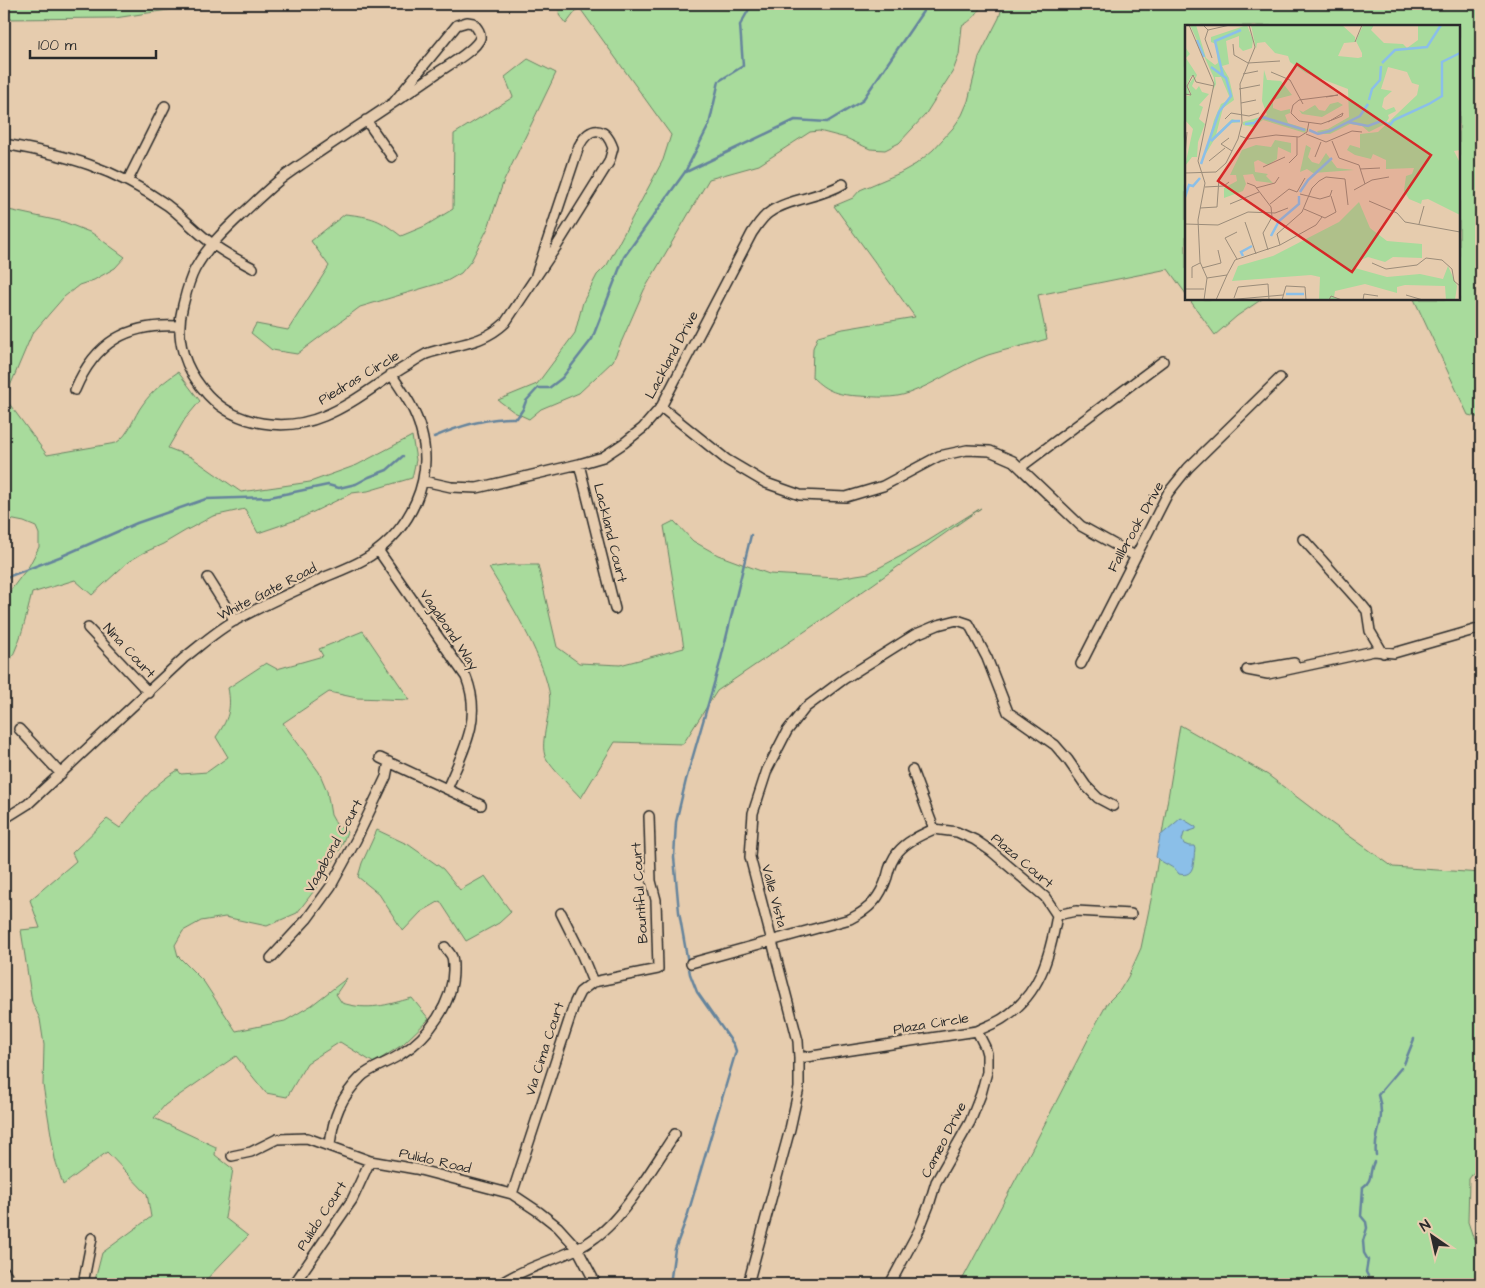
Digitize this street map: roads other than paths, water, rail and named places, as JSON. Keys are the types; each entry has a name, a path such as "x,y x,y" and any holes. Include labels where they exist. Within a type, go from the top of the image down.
{"street":[{"name":"Piedras Circle","path":"394,102 457,25 467,22 474,24 480,33 477,43 468,52 279,180 223,231 212,244 195,270 184,298 179,326 181,350 191,373 209,396 226,410 248,420 284,425 313,420 341,407 425,355 479,340 497,331 505,323 561,239 609,162 613,148 607,135 602,131 593,131 584,137 579,146 536,275"},
{"path":"128,180 165,106"},
{"path":"366,120 392,157"},
{"path":"4,144 32,149 93,165 128,180 167,206 212,244 253,268"},
{"name":"Lackland Drive","path":"424,481 451,487 476,488 579,464 602,457 624,443 643,428 661,407 759,222 782,205 830,192 843,184"},
{"path":"75,390 84,370 96,354 112,340 130,331 149,326 179,326"},
{"path":"1021,467 1163,362"},
{"name":"White Gate Road","path":"4,819 28,804 149,693 184,658 235,621 354,564 378,550 394,537 406,520 424,481 425,467 422,433 416,416 392,374"},
{"name":"Fallbrook Drive","path":"1081,664 1168,493 1188,468 1280,378"},
{"path":"661,407 727,460 766,483 800,495 846,497 883,486 939,456 967,450 990,451 1014,461 1081,526 1135,556"},
{"name":"Lackland Court","path":"579,464 615,609"},
{"path":"1303,538 1367,611 1370,631 1379,652"},
{"name":"Vagabond Way","path":"378,550 466,677 470,687 473,698 472,727 447,789"},
{"path":"208,578 235,621"},
{"name":"Valle Vista","path":"748,1284 790,1129 799,1088 800,1058 798,1041 750,857 753,813 766,770 787,731 805,708 890,648 914,635 938,625 957,620 969,624 987,658 1008,712 1055,745 1086,786 1098,798 1113,806"},
{"name":"Nina Court","path":"88,628 149,693"},
{"path":"1247,670 1268,674 1379,652 1394,653 1481,628"},
{"path":"19,729 61,774"},
{"path":"380,758 482,804"},
{"name":"Vagabond Court","path":"271,958 307,919 331,886 356,840 386,777 389,762"},
{"path":"691,962 772,942 850,919 871,906 879,897 890,866 898,852 909,842 934,829 912,770"},
{"name":"Bountiful Court","path":"593,982 658,969 656,900 651,880 649,816"},
{"name":"Plaza Court","path":"934,829 956,832 975,840 991,850 1045,897 1057,915"},
{"path":"1057,915 1076,911 1130,914"},
{"path":"560,913 581,953 593,982"},
{"name":"Plaza Circle","path":"800,1058 977,1031 1003,1018 1033,988 1043,970 1051,949 1057,915"},
{"path":"330,1145 332,1126 338,1108 362,1075 410,1048 429,1030 442,1012 453,977 452,957 445,947"},
{"name":"Via Cima Court","path":"512,1194 575,1002 580,992 593,982"},
{"name":"Cameo Drive","path":"890,1284 919,1230 936,1182 970,1122 981,1094 987,1072 987,1054 986,1047 977,1031"},
{"path":"500,1284 596,1238 614,1220 675,1134"},
{"name":"Pulido Road","path":"232,1156 251,1152 277,1139 307,1138 370,1161 416,1169 512,1194 552,1222 578,1248 596,1284"},
{"name":"Pulido Court","path":"294,1284 352,1200 370,1161"},
{"path":"83,1284 92,1238"},
{"path":"4,1271 13,1284"}],"water":[{"path":"1181,818 1196,827 1196,829 1184,833 1182,840 1184,844 1194,846 1195,849 1193,867 1191,871 1184,875 1179,874 1156,857 1160,836"}],"waterway":[{"path":"434,437 474,423 517,418 526,401 538,388 549,388 562,378 592,339 624,257 685,172 709,125 719,81 743,66 740,25 752,4"},
{"path":"686,172 795,120 827,122 862,101 928,4"},
{"path":"4,580 137,523 206,499 270,497 328,485 339,488 356,484 387,470 403,456"},
{"path":"670,1284 675,1249 687,1217 736,1051 734,1045 697,992 690,974 679,912 674,857 676,822 686,780 720,663 751,535"},
{"path":"1404,1064 1414,1039"},
{"path":"1376,1155 1376,1143 1381,1116 1378,1095 1401,1068"},
{"path":"1368,1276 1366,1272 1368,1260 1364,1253 1363,1241 1367,1228 1366,1222 1361,1216 1363,1187 1369,1181 1374,1162"},
{"path":"1367,1284 1368,1280"}]}
